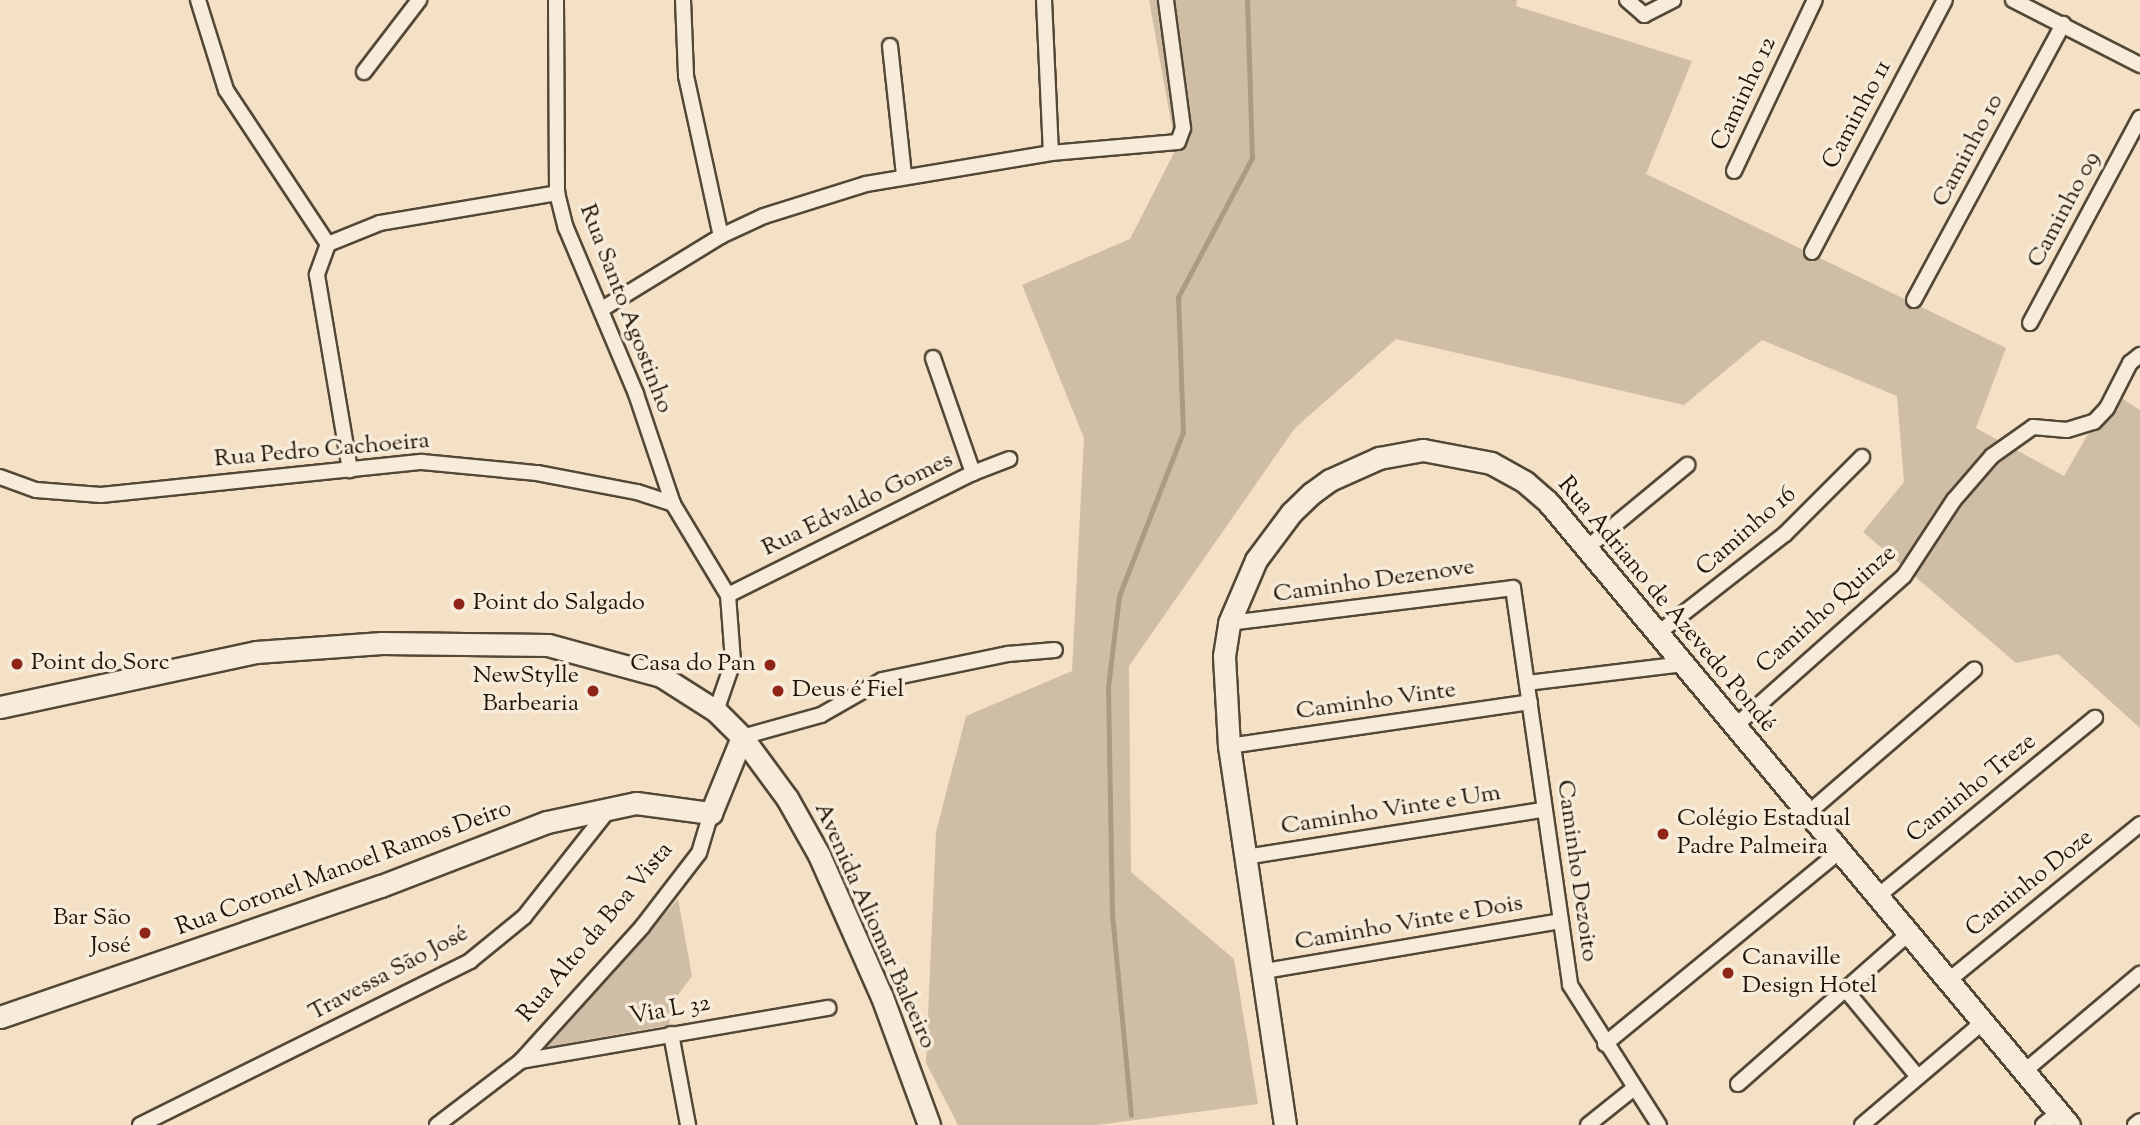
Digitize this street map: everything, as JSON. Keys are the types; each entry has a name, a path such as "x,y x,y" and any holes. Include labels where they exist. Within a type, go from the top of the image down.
{"street":[{"path":"198,0 226,90 328,244"},
{"path":"364,72 419,0"},
{"name":"Rua Santo Agostinho","path":"556,0 557,193 581,267 602,309 673,504"},
{"path":"683,0 686,76 721,236"},
{"path":"1044,0 1051,153"},
{"path":"602,309 721,236 764,216 904,175 1051,153 1162,146 1178,142 1184,128 1166,0"},
{"path":"1627,0 1636,11 1648,14 1673,0"},
{"name":"Caminho 12","path":"1734,170 1815,0"},
{"name":"Caminho 11","path":"1812,252 1945,0"},
{"path":"2014,0 2140,65"},
{"name":"Caminho 10","path":"1914,300 2063,24"},
{"path":"890,46 904,175"},
{"name":"Caminho 09","path":"2030,323 2140,118"},
{"path":"350,470 317,275 328,244 380,223 414,215 557,193"},
{"name":"Caminho Quinze","path":"1734,727 1904,576 1954,500 1992,456 2033,427 2067,430 2094,422 2106,408 2124,374 2140,355"},
{"path":"933,358 973,473"},
{"name":"Rua Adriano de Azevedo Pondé","path":"1285,1125 1265,971 1229,747 1224,656 1229,623 1246,578 1291,513 1330,480 1379,458 1423,450 1490,463 1525,482 1588,547 1734,727 2026,1069 2057,1121"},
{"name":"Caminho 16","path":"1657,634 1785,534 1862,457"},
{"name":"Rua Edvaldo Gomes","path":"728,595 973,473 1009,459"},
{"name":"Rua Pedro Cachoeira","path":"0,477 36,490 101,495 422,461 486,466 589,481 673,504"},
{"path":"1588,547 1687,465"},
{"path":"673,504 728,595 733,662 716,711"},
{"name":"Caminho Dezenove","path":"1229,623 1509,586 1515,599"},
{"name":"Caminho Dezoito","path":"1515,599 1570,985 1633,1089 1659,1125"},
{"name":"Avenida Aliomar Baleeiro","path":"0,707 256,652 470,642 548,645 607,658 661,676 716,711 742,737 787,798 818,855 882,997 929,1125"},
{"path":"742,737 821,715 882,680 1008,654 1055,650"},
{"path":"1527,683 1683,664"},
{"path":"1807,814 1974,670"},
{"name":"Caminho Vinte","path":"1229,747 1530,702"},
{"name":"Caminho Treze","path":"1878,896 2095,718"},
{"name":"Rua Alto da Boa Vista","path":"437,1125 521,1062 684,876 699,853 711,813 742,737"},
{"name":"Rua Coronel Manoel Ramos Deiro","path":"0,1017 356,895 547,822 613,804 657,804 711,813"},
{"name":"Travessa São José","path":"140,1125 470,961 524,917 613,804"},
{"name":"Caminho Vinte e Um","path":"1245,857 1543,810"},
{"name":"Caminho Doze","path":"1949,980 2140,824"},
{"path":"1605,1044 1840,851"},
{"name":"Caminho Vinte e Dois","path":"1265,971 1560,921"},
{"path":"1738,1084 1909,933"},
{"path":"2026,1069 2140,974"},
{"path":"1846,989 1918,1077"},
{"name":"Via L 32","path":"521,1062 828,1008"},
{"path":"1862,1125 1984,1021"},
{"path":"671,1034 688,1125"},
{"path":"1588,1125 1633,1089"},
{"path":"2135,1125 2140,1121"}],"shaded area":[{"path":"1149,0 1517,0 1516,6 1692,61 1646,174 2006,348 1976,428 2064,476 2112,392 2140,410 2140,728 2058,654 2016,663 1863,532 1904,482 1897,396 1762,340 1684,405 1396,339 1295,428 1129,666 1131,872 1234,959 1258,1104 1097,1125 958,1125 926,1063 936,832 966,716 1072,671 1084,438 1022,285 1130,239 1176,149"},
{"path":"678,899 692,976 673,1002 669,1025 547,1047"}],"waterway":[{"path":"1131,1115 1112,915 1108,687 1119,596 1183,432 1178,297 1252,158 1247,0"}],"place":[{"name":"Point do Salgado","path":"459,604"},
{"name":"Point do Sorc","path":"17,664"},
{"name":"Casa do Pan","path":"770,665"},
{"name":"NewStylle Barbearia","path":"593,691"},
{"name":"Deus é Fiel","path":"778,691"},
{"name":"Colégio Estadual Padre Palmeira","path":"1663,834"},
{"name":"Bar São José","path":"145,933"},
{"name":"Canaville Design Hotel","path":"1728,973"}]}
